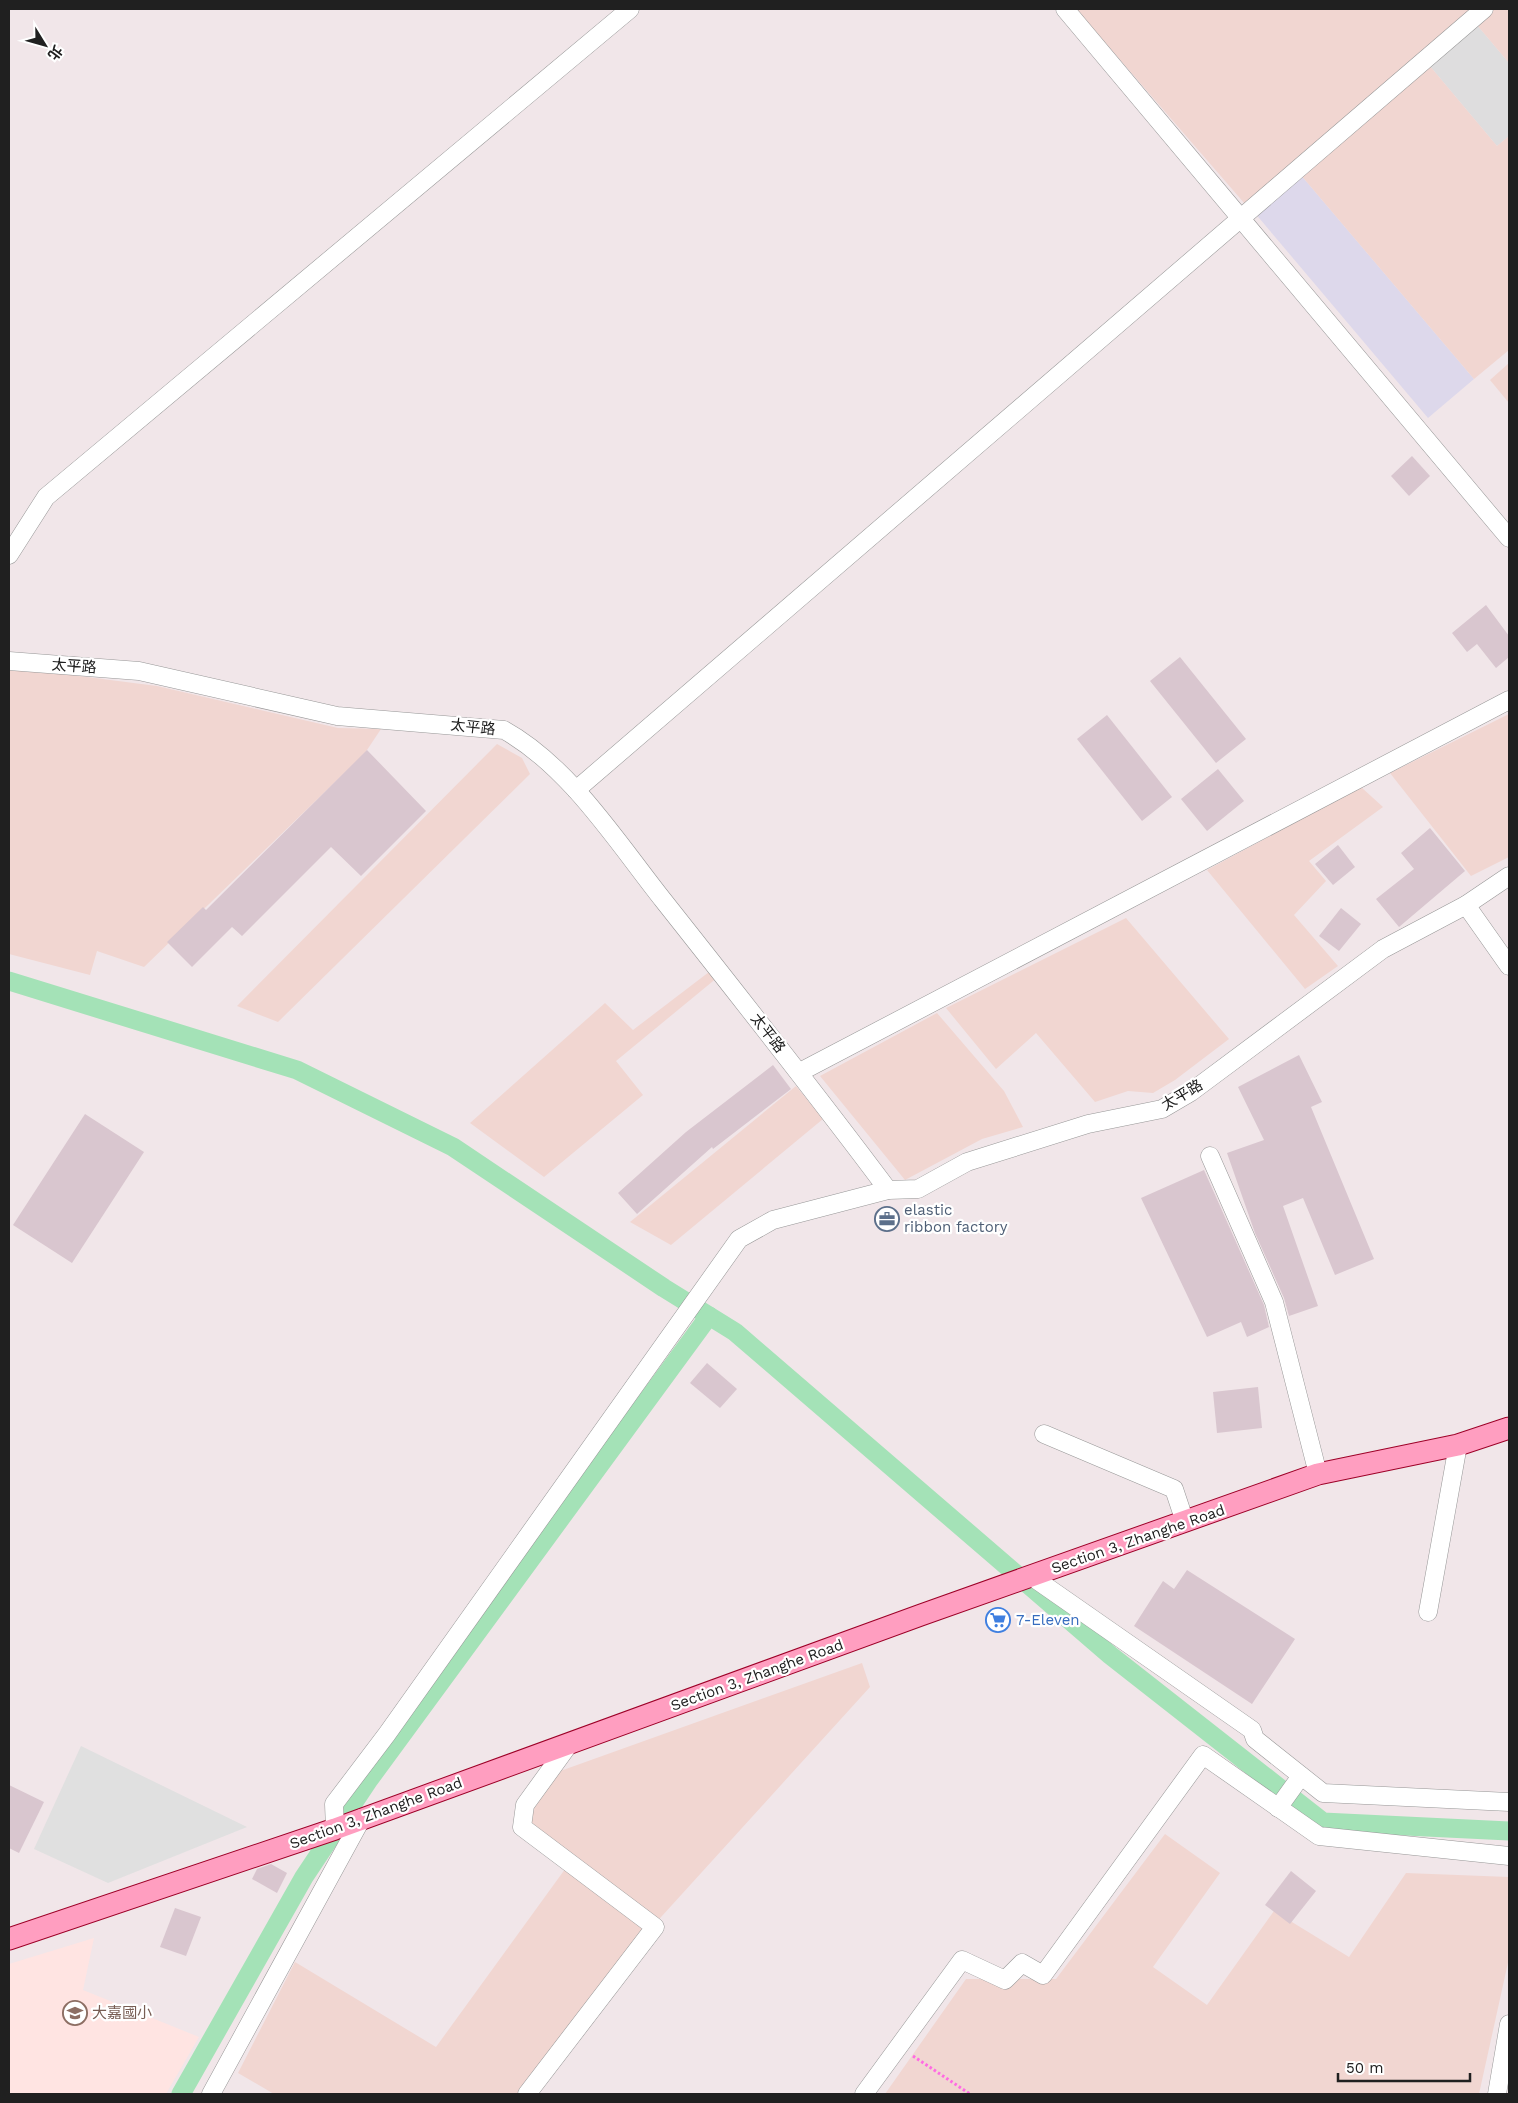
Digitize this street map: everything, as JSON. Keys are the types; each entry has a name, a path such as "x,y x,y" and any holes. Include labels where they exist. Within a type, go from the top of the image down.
{"main road":[{"name":"Section 3, Zhanghe Road","path":"9,1939 335,1829 989,1591 1318,1474 1458,1445 1509,1428"}],"street":[{"path":"9,555 46,497 630,9"},
{"path":"1065,9 1509,538"},
{"path":"576,790 1484,9"},
{"name":"太平路","path":"9,661 139,671 337,716 504,730 522,740 576,790 800,1072 888,1190 918,1189 967,1162 1088,1124 1162,1109 1191,1092 1383,949 1466,905 1509,876"},
{"path":"800,1072 1509,700"},
{"path":"1466,905 1509,966"},
{"path":"1210,1156 1274,1302 1318,1474"},
{"path":"335,1829 334,1804 398,1719 739,1239 773,1220 888,1190"},
{"path":"1044,1434 1174,1489 1186,1522"},
{"path":"1428,1612 1458,1445"},
{"path":"1031,1576 1252,1730 1256,1739 1323,1793 1509,1802"},
{"path":"527,2094 654,1927 522,1827 525,1805 570,1743"},
{"path":"864,2094 962,1960 1005,1980 1022,1963 1043,1976 1203,1755 1319,1836 1509,1856"},
{"path":"1278,1808 1302,1776"},
{"path":"211,2094 362,1818"},
{"path":"1497,2094 1509,2024"}],"path":[{"path":"900,2047 970,2094"}],"shaded area":[{"path":"1076,9 1474,9 1245,204"},
{"path":"1495,9 1509,9 1509,63 1477,25"},
{"path":"1477,25 1509,63 1509,136 1497,146 1429,65"},
{"path":"1429,65 1497,146 1509,136 1509,350 1474,379 1300,174"},
{"path":"1300,174 1474,379 1428,418 1254,212"},
{"path":"1509,363 1509,403 1490,380"},
{"path":"9,667 157,686 338,728 381,729 365,753 144,967 97,951 90,975 9,954"},
{"path":"1509,714 1509,857 1471,876 1390,773"},
{"path":"497,744 522,758 530,774 278,1022 237,1006"},
{"path":"1361,787 1383,807 1309,861 1326,881 1294,915 1338,966 1305,989 1207,870"},
{"path":"1126,918 1229,1039 1175,1080 1153,1093 1128,1091 1095,1102 1036,1033 996,1069 946,1008"},
{"path":"709,972 718,977 616,1061 643,1095 544,1177 470,1123 605,1003 633,1030"},
{"path":"937,1013 1004,1091 1023,1127 982,1139 905,1180 820,1076"},
{"path":"796,1086 823,1119 671,1245 630,1222"},
{"path":"862,1663 870,1687 652,1927 517,2094 274,2094 238,2073 295,1962 436,2047 568,1865 514,1827 538,1779"},
{"path":"81,1746 247,1827 108,1883 34,1849"},
{"path":"1165,1834 1220,1873 1153,1967 1207,2005 1274,1911 1349,1957 1406,1873 1509,1877 1509,1958 1479,2094 885,2094 966,1979 1056,1979"},
{"name":"大嘉國小","path":"94,1938 83,1990 199,2037 166,2094 9,2094 9,1964"}],"building":[{"path":"1412,456 1430,476 1409,496 1391,476"},
{"path":"1486,605 1509,636 1509,657 1496,668 1477,644 1467,652 1452,633"},
{"path":"1180,657 1246,739 1216,763 1150,681"},
{"path":"1107,715 1172,797 1142,821 1077,739"},
{"path":"367,750 426,811 361,876 331,847 242,936 232,927 192,967 167,942 203,907 206,910"},
{"path":"1218,769 1244,801 1207,831 1181,799"},
{"path":"1430,828 1465,871 1399,927 1376,899 1414,869 1401,853"},
{"path":"1338,845 1355,867 1333,885 1315,864"},
{"path":"1341,908 1361,924 1339,951 1319,936"},
{"path":"1299,1055 1322,1102 1311,1107 1374,1259 1335,1275 1303,1198 1283,1206 1318,1306 1289,1316 1284,1298 1255,1233 1227,1153 1264,1140 1238,1087"},
{"path":"773,1065 791,1089 713,1149 712,1147 637,1214 618,1193 686,1132"},
{"path":"85,1114 144,1152 72,1263 13,1225"},
{"path":"1204,1170 1264,1305 1269,1327 1247,1337 1241,1322 1207,1337 1141,1198"},
{"path":"707,1363 737,1389 720,1408 690,1383"},
{"path":"1258,1387 1262,1428 1217,1433 1213,1392"},
{"path":"1187,1570 1295,1639 1252,1704 1134,1626 1163,1581 1174,1589"},
{"path":"9,1785 44,1802 19,1853 9,1848"},
{"path":"271,1864 287,1873 277,1893 252,1879 257,1869"},
{"path":"1291,1871 1316,1891 1290,1924 1265,1905"},
{"path":"175,1908 201,1917 186,1956 160,1947"}],"waterway":[{"path":"9,981 297,1070 453,1147 664,1288 735,1332 1110,1655 1323,1822 1509,1831"},
{"path":"181,2094 304,1877 368,1781 709,1316"}],"place":[{"name":"elastic ribbon factory","path":"887,1219"},
{"name":"7-Eleven","path":"998,1620"},
{"name":"大嘉國小","path":"75,2013"}]}
